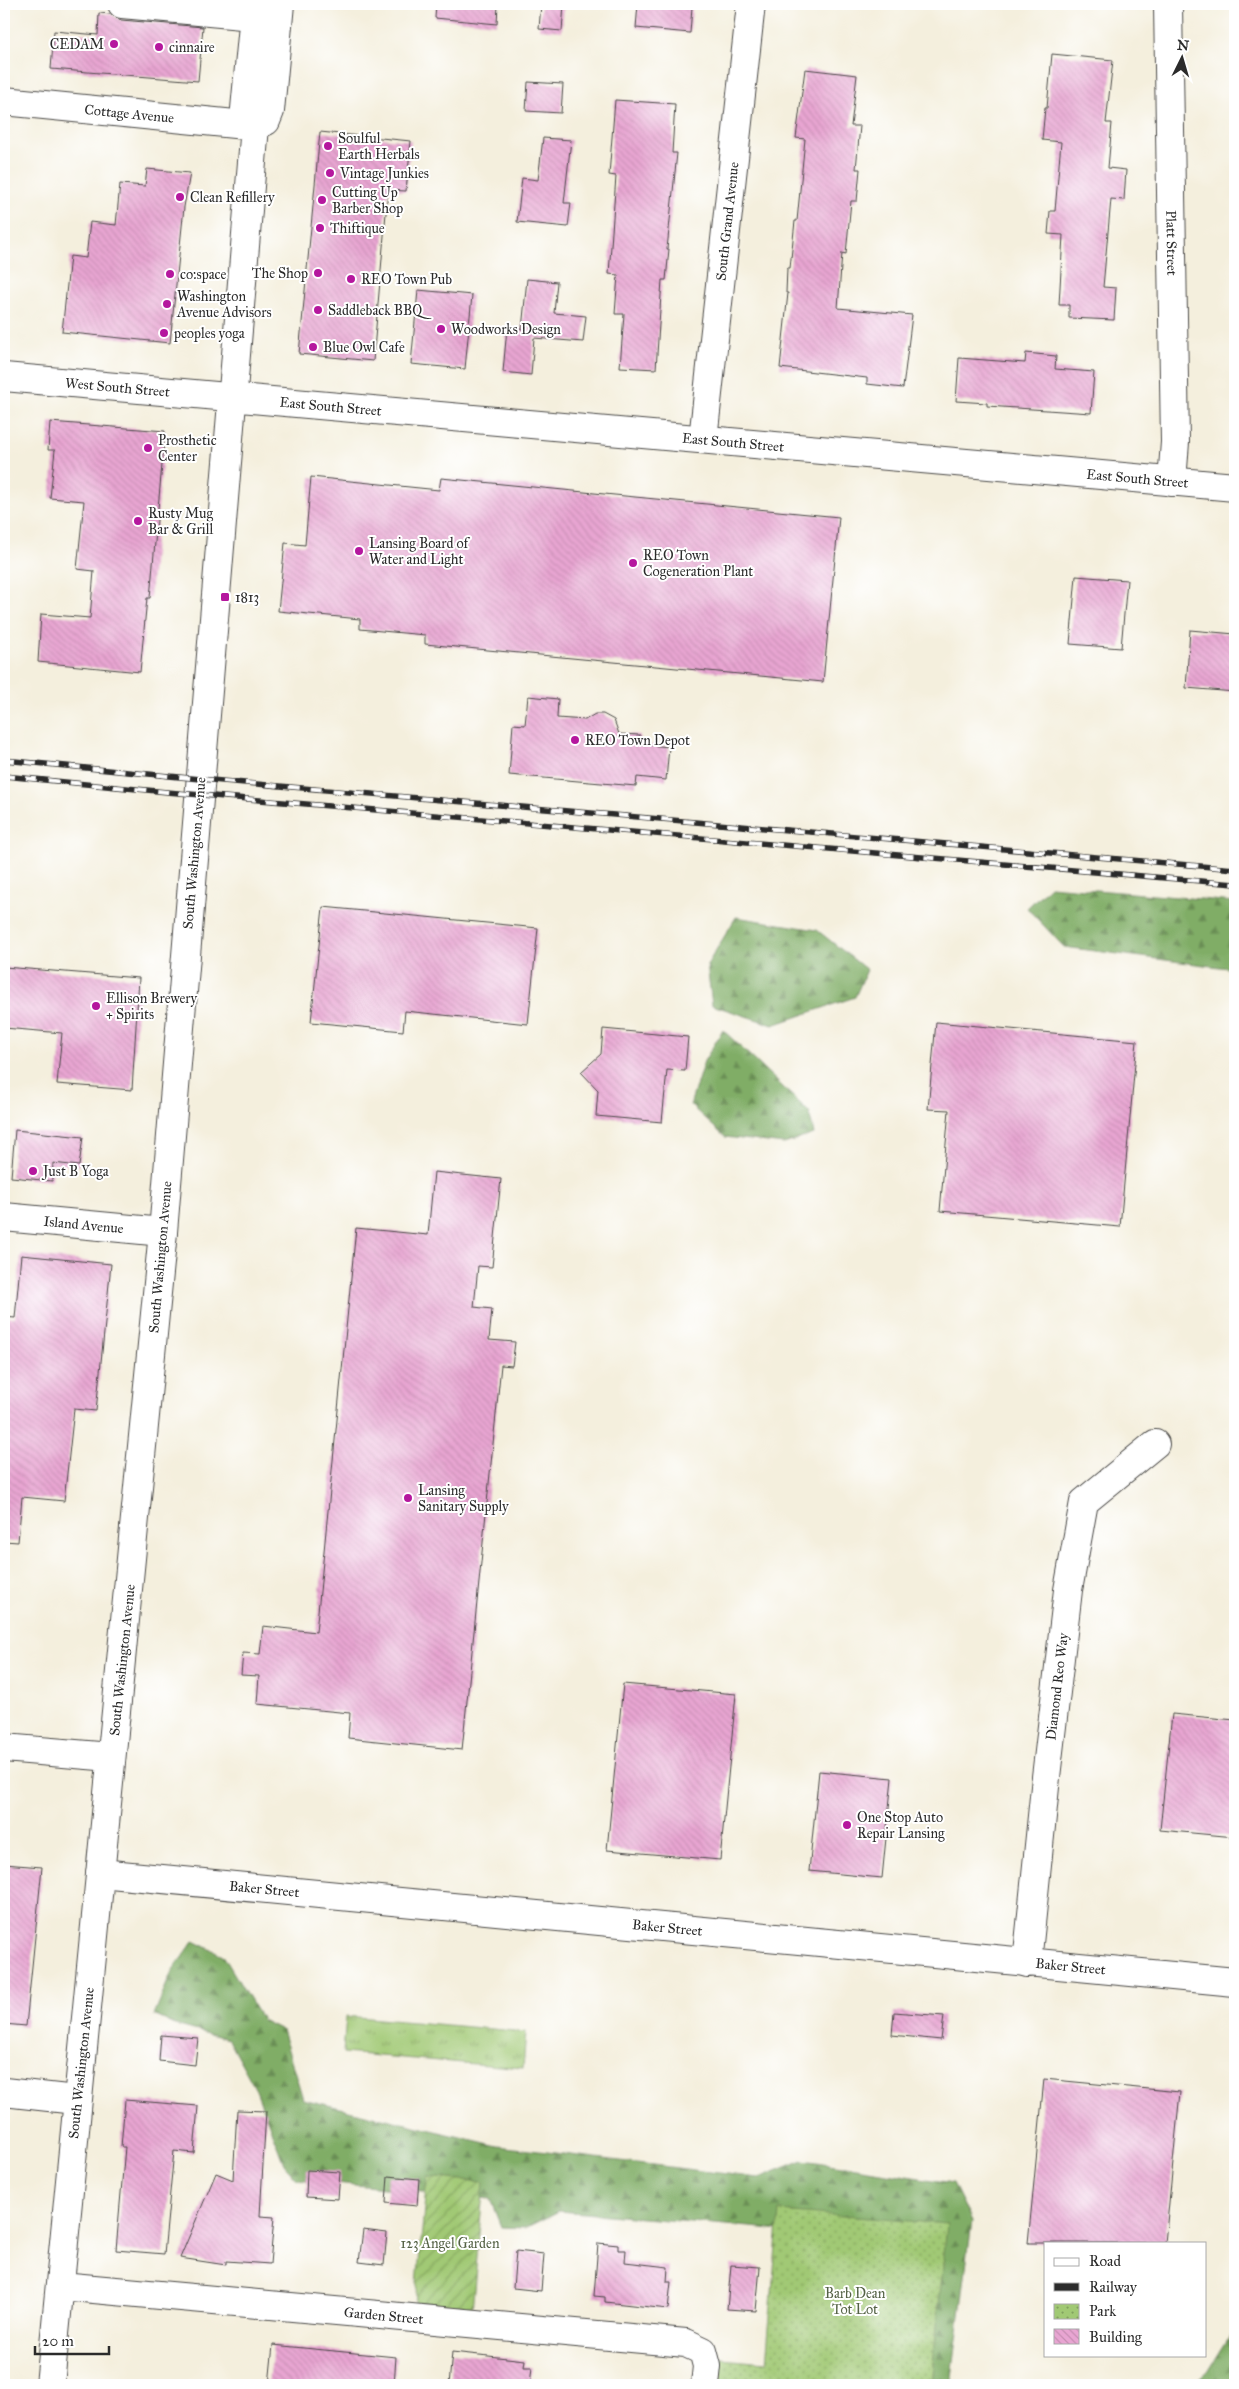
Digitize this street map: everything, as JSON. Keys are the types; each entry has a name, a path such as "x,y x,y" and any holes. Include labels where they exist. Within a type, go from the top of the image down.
{"street":[{"path":"122,4 254,10"},
{"path":"255,126 266,121 270,111 280,4"},
{"name":"South Grand Avenue","path":"704,439 751,4"},
{"name":"Platt Street","path":"1168,4 1175,442 1172,482"},
{"name":"South Washington Avenue","path":"50,2385 61,2286 76,2100 112,1757 163,1232 255,126 247,119 245,109 254,10"},
{"name":"Cottage Avenue","path":"4,101 255,126"},
{"name":"West South Street","path":"4,377 232,398"},
{"name":"East South Street","path":"232,398 1235,487"},
{"name":"Island Avenue","path":"4,1217 163,1232"},
{"name":"Diamond Reo Way","path":"1027,1963 1066,1600 1084,1502 1155,1444"},
{"path":"4,1748 112,1757"},
{"name":"Baker Street","path":"100,1872 1235,1982"},
{"path":"4,2092 76,2100"},
{"name":"Garden Street","path":"61,2286 686,2343 703,2352 707,2366 705,2385"}],"green space":[{"path":"1050,886 1235,902 1235,969 1064,947 1027,908"},
{"path":"736,917 817,930 867,970 855,997 773,1025 712,1005 707,965"},
{"path":"723,1030 809,1112 814,1134 784,1144 725,1137 690,1105 704,1061"},
{"path":"194,1941 223,1955 262,2020 282,2030 303,2099 498,2146 759,2178 803,2160 953,2183 972,2222 951,2385 911,2385 918,2246 762,2228 559,2211 525,2228 501,2227 490,2199 297,2179 284,2164 256,2090 228,2039 175,2025 154,2015 172,1971"},
{"path":"346,2016 526,2032 523,2068 343,2053"},
{"name":"123 Angel Garden","path":"427,2177 484,2182 472,2310 415,2304"},
{"name":"Barb Dean Tot Lot","path":"779,2211 947,2224 931,2385 720,2385 722,2358 766,2362"},
{"path":"1235,2327 1235,2385 1192,2385 1207,2372"}],"building":[{"path":"436,4 498,4 497,24 435,18"},
{"path":"541,4 564,4 562,31 539,29"},
{"path":"638,4 692,7 690,33 636,28"},
{"path":"99,13 110,14 121,20 203,27 198,81 51,69 54,31 98,35"},
{"path":"1052,54 1113,60 1106,123 1112,123 1108,168 1126,170 1124,200 1111,199 1103,287 1116,288 1114,320 1069,318 1069,305 1059,305 1063,235 1048,234 1050,211 1055,211 1061,142 1042,140"},
{"path":"805,69 857,75 851,126 860,126 856,169 860,169 857,201 851,201 846,254 842,253 838,308 912,315 903,388 867,384 867,378 780,368 788,293 786,293 787,268 790,268 795,221 797,221 805,139 796,138"},
{"path":"528,82 563,84 561,113 526,111"},
{"path":"615,100 675,104 672,153 677,153 667,249 669,249 666,280 662,280 656,369 620,367 624,314 615,314 618,275 609,274 616,176 609,175"},
{"path":"320,132 411,141 406,191 388,190 373,361 299,354"},
{"path":"543,138 571,140 564,203 571,203 568,227 517,222 522,178 538,180"},
{"path":"147,169 190,173 184,207 170,343 62,332 70,256 86,258 90,222 116,225 120,184 145,186"},
{"path":"527,279 557,282 554,313 586,316 583,342 534,338 531,375 503,372 507,328 522,329"},
{"name":"Woodworks Design","path":"418,290 472,295 465,369 411,364"},
{"path":"1026,353 1056,356 1055,369 1094,372 1091,413 987,406 987,403 956,401 959,358 1025,363"},
{"path":"50,422 165,431 150,598 147,598 140,672 38,662 41,614 90,618 94,571 77,569 84,501 50,498 55,450 48,450"},
{"name":"REO Town Cogeneration Plant","path":"311,477 439,490 441,478 839,517 823,682 425,644 425,635 360,629 360,619 278,611 285,543 305,545"},
{"path":"1076,576 1127,580 1121,648 1070,644"},
{"path":"1190,630 1235,634 1235,692 1186,688"},
{"name":"REO Town Depot","path":"528,696 558,699 557,718 585,720 595,714 603,714 614,720 619,734 640,735 639,744 669,747 666,780 637,777 636,786 509,775 513,724 525,725"},
{"path":"323,907 538,928 528,1024 405,1011 403,1031 311,1022"},
{"path":"4,967 139,978 132,1090 57,1084 62,1033 4,1028"},
{"path":"936,1022 1137,1041 1120,1227 940,1211 949,1110 928,1109"},
{"path":"603,1029 688,1037 685,1071 667,1070 662,1122 596,1116 598,1090 581,1072 601,1054"},
{"path":"15,1130 83,1137 79,1166 53,1163 52,1181 11,1177"},
{"name":"Lansing Sanitary Supply","path":"434,1172 501,1179 492,1267 478,1266 474,1307 492,1309 489,1340 515,1342 512,1366 501,1365 462,1750 348,1738 350,1713 257,1704 259,1676 241,1675 243,1653 260,1654 263,1626 316,1632 356,1228 428,1235"},
{"path":"21,1255 111,1264 96,1411 74,1409 64,1501 22,1497 18,1542 4,1541 4,1317 15,1318"},
{"path":"623,1684 736,1694 720,1860 607,1850"},
{"path":"1172,1714 1235,1720 1235,1837 1160,1830"},
{"path":"819,1771 892,1778 882,1878 809,1871"},
{"path":"4,1864 42,1867 26,2026 4,2024"},
{"path":"894,2012 944,2016 941,2040 892,2035"},
{"path":"161,2035 198,2038 195,2065 159,2061"},
{"path":"1044,2079 1180,2092 1165,2242 1028,2243"},
{"path":"125,2100 198,2106 194,2153 174,2151 164,2254 116,2250 125,2147 121,2147"},
{"path":"237,2110 266,2111 260,2216 274,2217 270,2264 226,2261 226,2265 180,2258 216,2173 233,2180"},
{"path":"307,2170 340,2172 338,2199 306,2197"},
{"path":"388,2176 419,2179 417,2206 386,2203"},
{"path":"363,2230 387,2233 384,2265 359,2262"},
{"path":"598,2243 618,2245 618,2250 626,2250 625,2262 668,2267 667,2282 671,2282 668,2309 605,2302 605,2297 594,2296"},
{"path":"516,2251 544,2254 541,2291 513,2288"},
{"path":"731,2265 760,2267 756,2311 727,2309"},
{"path":"273,2345 396,2357 394,2385 269,2385"},
{"path":"452,2352 525,2360 524,2367 532,2367 530,2385 449,2385"}],"railway":[{"path":"4,760 200,779 1235,869"},
{"path":"4,776 167,792 1235,884"}],"place":[{"name":"CEDAM","path":"114,44"},
{"name":"cinnaire","path":"159,47"},
{"name":"Soulful Earth Herbals","path":"328,146"},
{"name":"Vintage Junkies","path":"330,173"},
{"name":"Clean Refillery","path":"180,197"},
{"name":"Cutting Up Barber Shop","path":"322,200"},
{"name":"Thiftique","path":"320,228"},
{"name":"The Shop","path":"318,273"},
{"name":"co:space","path":"170,274"},
{"name":"REO Town Pub","path":"351,279"},
{"name":"Washington Avenue Advisors","path":"167,304"},
{"name":"Saddleback BBQ","path":"318,310"},
{"name":"Woodworks Design","path":"441,329"},
{"name":"peoples yoga","path":"164,333"},
{"name":"Blue Owl Cafe","path":"313,347"},
{"name":"Prosthetic Center","path":"148,448"},
{"name":"Rusty Mug Bar & Grill","path":"138,521"},
{"name":"Lansing Board of Water and Light","path":"359,551"},
{"name":"REO Town Cogeneration Plant","path":"633,563"},
{"name":"1813","path":"225,597"},
{"name":"REO Town Depot","path":"575,740"},
{"name":"Ellison Brewery + Spirits","path":"96,1006"},
{"name":"Just B Yoga","path":"33,1171"},
{"name":"Lansing Sanitary Supply","path":"408,1498"},
{"name":"One Stop Auto Repair Lansing","path":"847,1825"}]}
